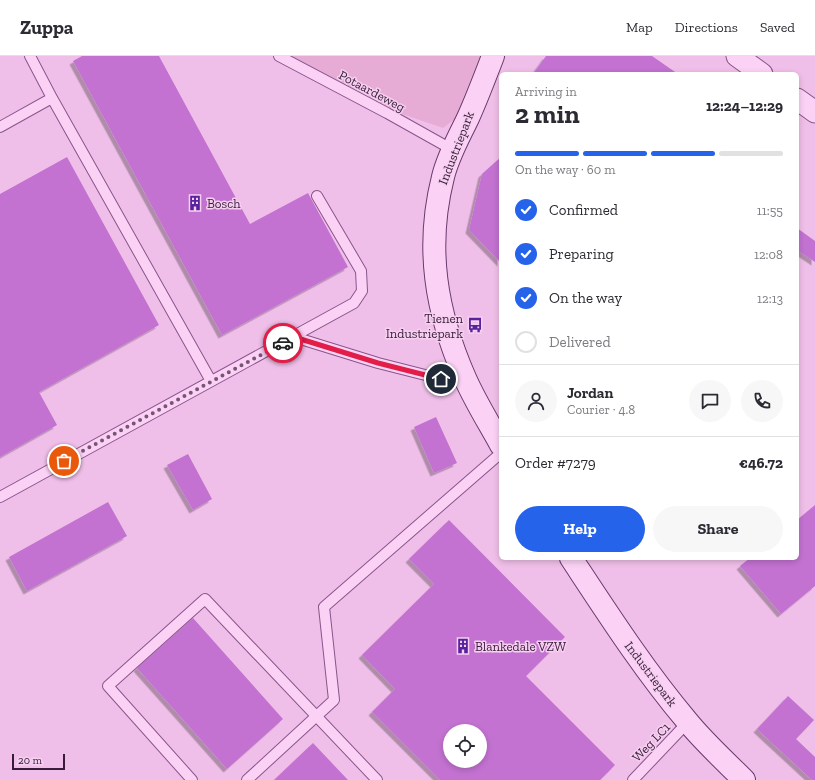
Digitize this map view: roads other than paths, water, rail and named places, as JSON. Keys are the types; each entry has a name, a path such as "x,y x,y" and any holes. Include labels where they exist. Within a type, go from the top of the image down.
{"street":[{"name":"Industriepark","path":"493,56 443,176 434,235 434,268 439,298 448,332 465,379 499,441"},
{"path":"737,56 759,72"},
{"path":"799,100 815,112"},
{"name":"Industriepark","path":"572,560 622,636 654,680 688,722 744,780"}],"lane":[{"path":"30,56 52,98 211,381"},
{"name":"Potaardeweg","path":"278,56 387,113 453,150"},
{"path":"0,127 52,98"},
{"path":"0,497 354,303 362,291 361,271 317,196"},
{"path":"294,337 378,363 441,379 465,379"},
{"path":"247,780 334,700 324,607 499,455"},
{"path":"192,780 108,686 205,599 377,780"},
{"name":"Weg LC1","path":"633,780 688,722"}],"place":[{"name":"Bosch","path":"195,203"},
{"name":"Tienen Industriepark","path":"475,325"},
{"name":"Blankedale VZW","path":"463,646"}]}
